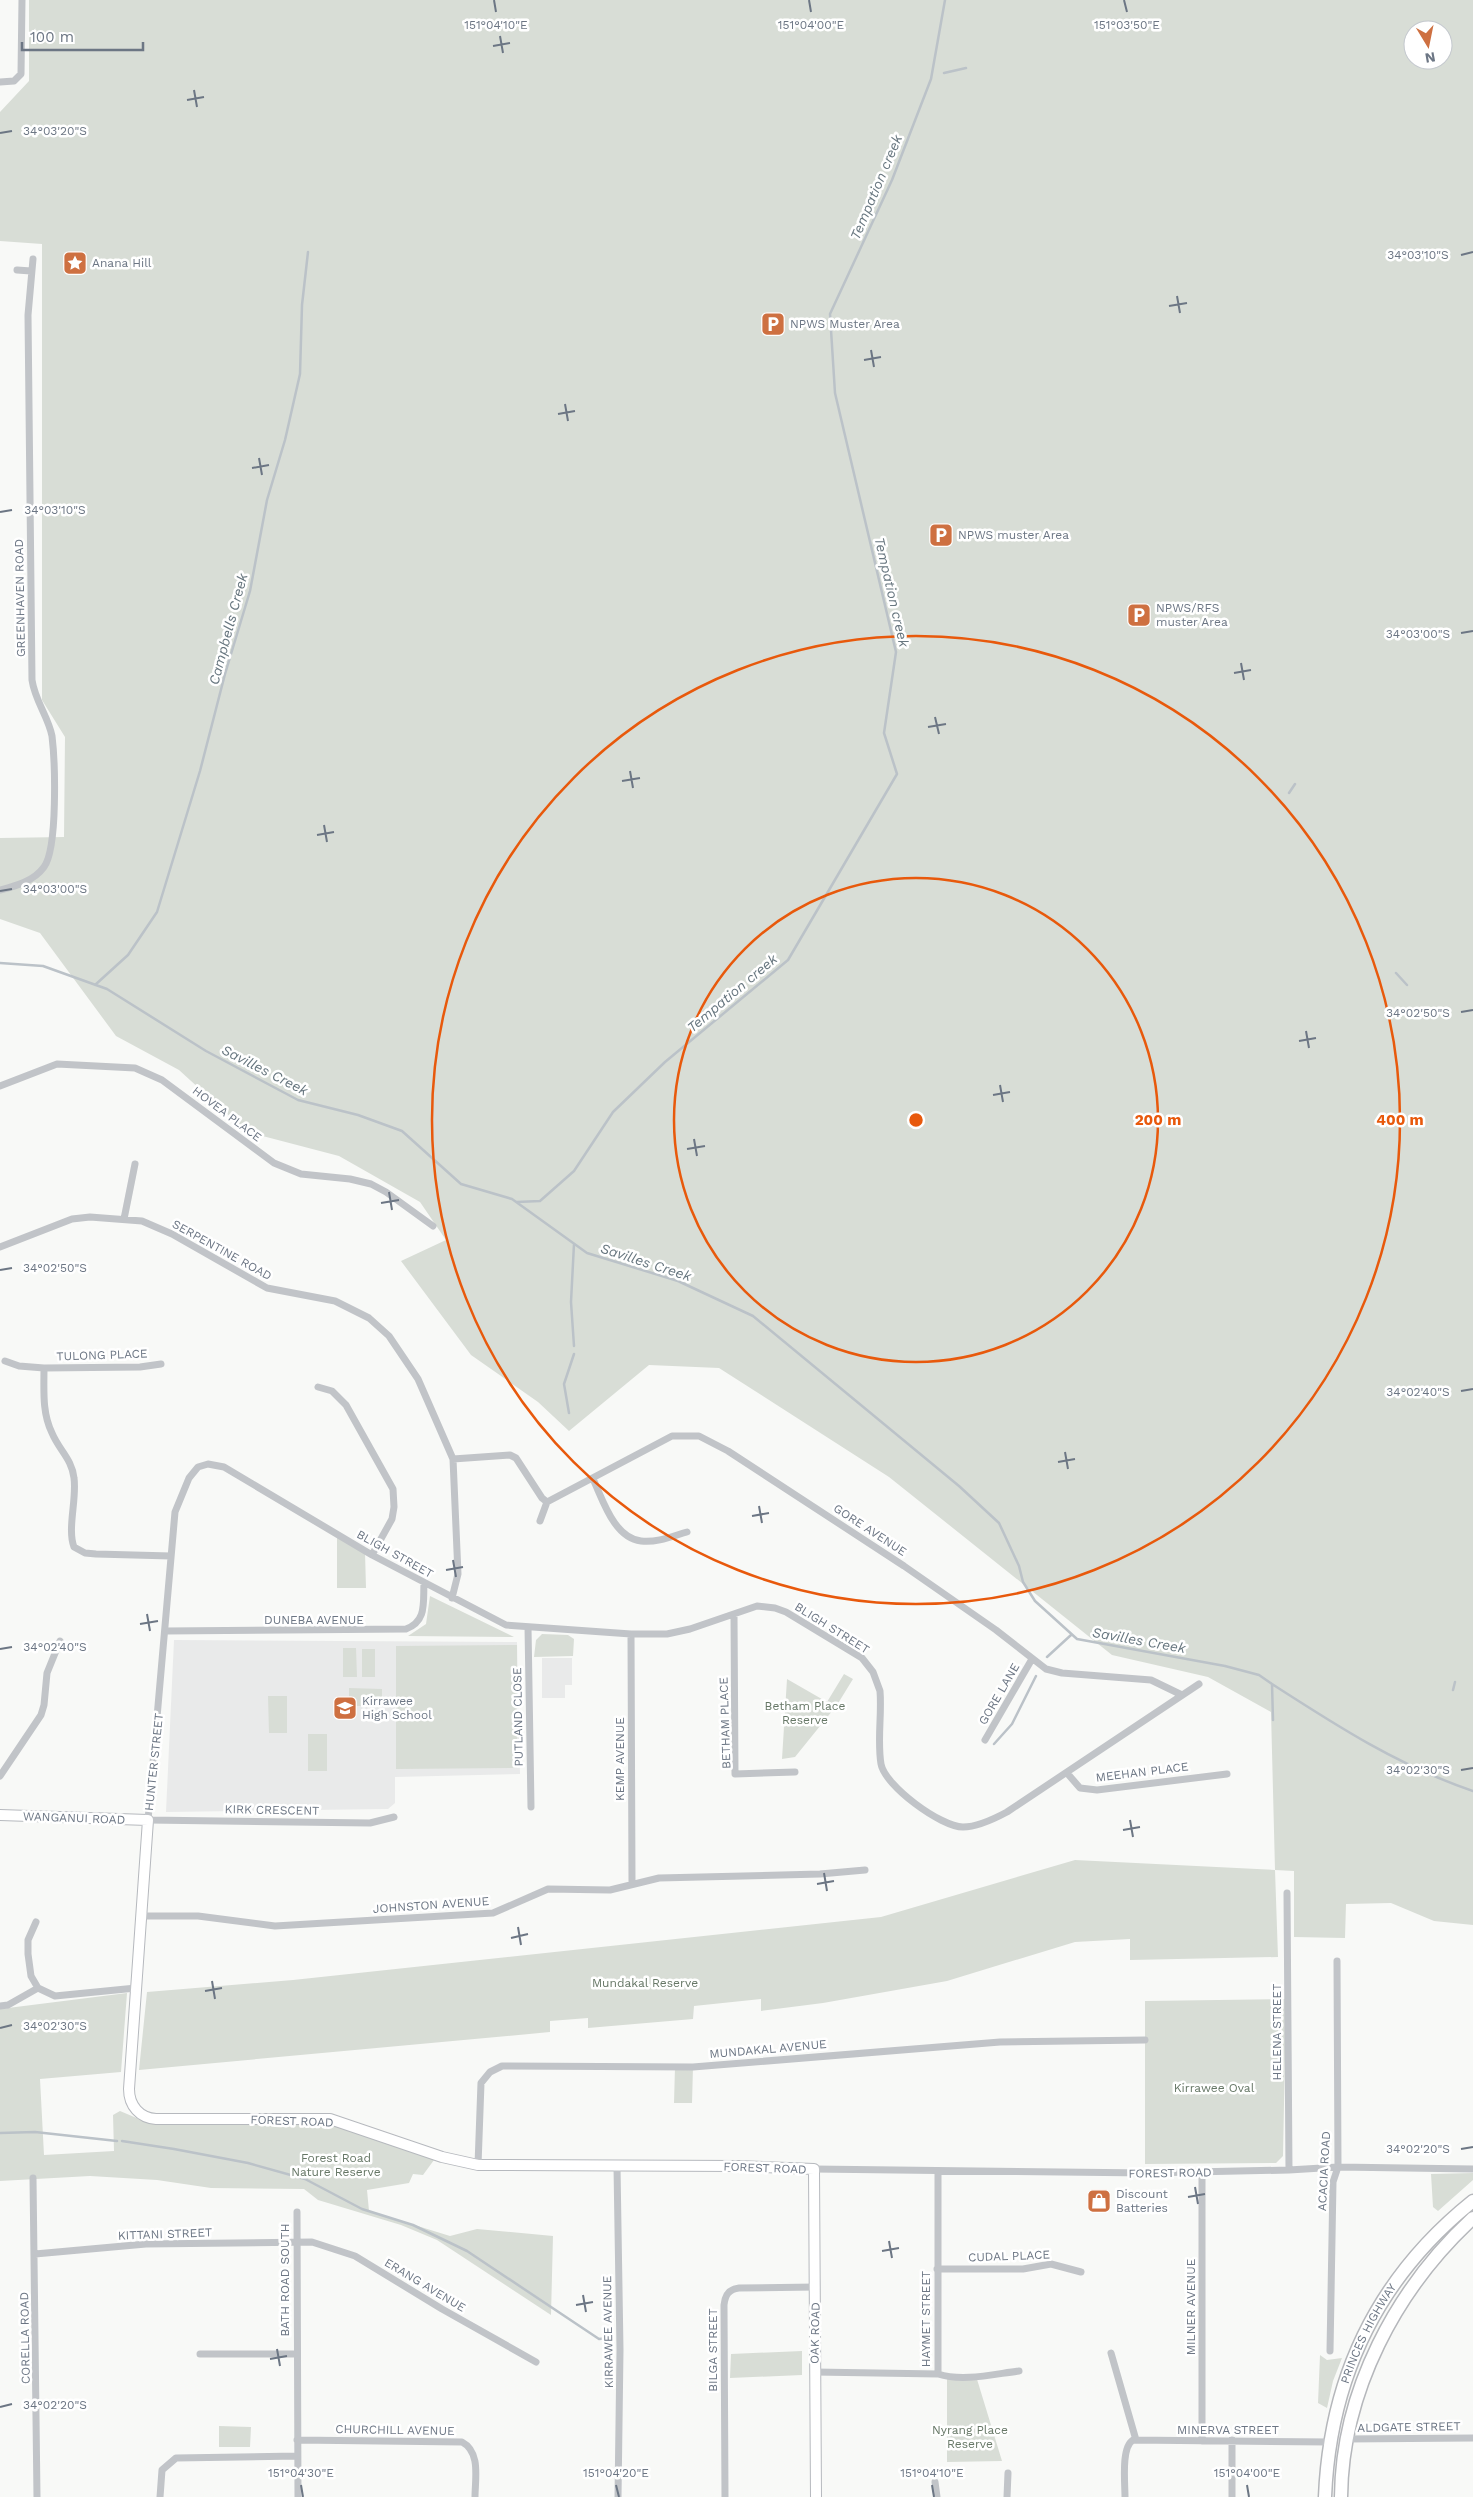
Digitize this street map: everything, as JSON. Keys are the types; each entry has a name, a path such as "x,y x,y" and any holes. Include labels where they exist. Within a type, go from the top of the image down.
{"highway":[{"name":"PRINCES HIGHWAY","path":"1325,2497 1334,2417 1348,2371 1362,2339 1383,2301 1422,2248 1473,2201"},
{"name":"PRINCES HIGHWAY","path":"1341,2497 1346,2439 1365,2377 1401,2303 1432,2259 1473,2218"}],"street":[{"path":"0,82 14,82 19,77 22,68 22,0"},
{"name":"GREENHAVEN ROAD","path":"0,890 25,883 38,874 47,862 52,844 52,736 49,724 34,694 32,680 28,315 32,259"},
{"path":"17,270 31,271"},
{"name":"HOVEA PLACE","path":"0,1086 57,1064 144,1070 162,1080 274,1163 301,1174 350,1179 372,1184 433,1226"},
{"path":"124,1219 136,1164"},
{"name":"SERPENTINE ROAD","path":"0,1247 72,1219 90,1217 142,1221 159,1227 267,1288 335,1301 369,1318 389,1336 418,1379 453,1459 458,1574 452,1598"},
{"name":"TULONG PLACE","path":"5,1361 19,1366 44,1368 140,1367 160,1364"},
{"name":"TULONG PLACE","path":"44,1368 44,1404 48,1423 52,1435 70,1459 74,1477 72,1536 74,1547 85,1553 171,1556"},
{"path":"318,1387 332,1391 346,1404 393,1489 394,1507 392,1519 372,1555"},
{"name":"GORE AVENUE","path":"547,1502 672,1436 699,1436 728,1450 904,1566 1053,1672 1143,1679 1164,1685 1182,1695"},
{"path":"453,1459 510,1455 516,1458 537,1491 547,1502 540,1521"},
{"name":"HUNTER STREET","path":"129,2089 148,1820 175,1512 189,1478 202,1465 215,1464 224,1467"},
{"name":"BLIGH STREET","path":"224,1467 372,1555 498,1622 528,1627 631,1634 679,1632 757,1606 780,1610 867,1664 878,1680 880,1691 880,1757 884,1772 910,1799 934,1817 946,1823 964,1827 994,1819 1067,1773 1199,1684"},
{"path":"593,1479 612,1519 631,1537 639,1541 649,1541 687,1532"},
{"name":"DUNEBA AVENUE","path":"166,1631 406,1630 419,1622 422,1616 424,1583"},
{"name":"BETHAM PLACE","path":"734,1614 735,1774 796,1772"},
{"name":"PUTLAND CLOSE","path":"528,1627 531,1807"},
{"name":"KEMP AVENUE","path":"631,1634 632,1883"},
{"path":"0,1776 41,1715 44,1705 46,1673 60,1641"},
{"name":"GORE LANE","path":"984,1740 1032,1658"},
{"name":"MEEHAN PLACE","path":"1067,1773 1080,1788 1097,1790 1227,1774"},
{"name":"WANGANUI ROAD","path":"0,1815 148,1820"},
{"name":"KIRK CRESCENT","path":"148,1820 370,1823 394,1817"},
{"name":"JOHNSTON AVENUE","path":"142,1916 198,1916 275,1926 494,1913 548,1889 610,1890 632,1883 659,1878 820,1874 865,1870"},
{"name":"HELENA STREET","path":"1287,1893 1289,2170"},
{"path":"36,1922 28,1940 28,1954 31,1976 38,1988 55,1996 136,1988"},
{"name":"ACACIA ROAD","path":"1330,2351 1334,2182 1338,2167 1338,1961"},
{"path":"0,2006 8,2005 38,1988"},
{"name":"MUNDAKAL AVENUE","path":"478,2165 481,2083 490,2072 502,2066 693,2067 1000,2042 1145,2040"},
{"name":"FOREST ROAD","path":"129,2089 129,2097 135,2109 151,2119 330,2119 442,2157 478,2165 737,2166 938,2172 1202,2172 1338,2167 1473,2169"},
{"name":"KIRRAWEE AVENUE","path":"617,2167 620,2350 618,2497"},
{"name":"OAK ROAD","path":"814,2169 816,2497"},
{"name":"HAYMET STREET","path":"815,2372 938,2374 938,2172"},
{"name":"MILNER AVENUE","path":"1202,2172 1202,2441"},
{"name":"CORELLA ROAD","path":"33,2178 37,2497"},
{"name":"BATH ROAD SOUTH","path":"296,2212 298,2497"},
{"name":"KITTANI STREET","path":"35,2254 146,2244 297,2242"},
{"name":"ERANG AVENUE","path":"297,2242 312,2242 355,2256 442,2309 536,2362"},
{"name":"CUDAL PLACE","path":"938,2269 1023,2269 1042,2264 1051,2264 1081,2272"},
{"name":"BILGA STREET","path":"725,2497 724,2305 726,2295 731,2290 739,2288 816,2287"},
{"path":"1110,2353 1136,2440"},
{"path":"200,2354 297,2354"},
{"path":"938,2374 947,2376 976,2376 1019,2371"},
{"name":"ALDGATE STREET","path":"1346,2439 1473,2438"},
{"name":"CHURCHILL AVENUE","path":"297,2440 462,2442 470,2448 474,2455 475,2497"},
{"name":"MINERVA STREET","path":"1125,2497 1125,2451 1128,2444 1136,2440 1330,2442"},
{"path":"1232,2440 1232,2497"},
{"path":"160,2497 162,2470 176,2458 297,2456"},
{"path":"1007,2497 1008,2473"},
{"path":"935,2482 938,2497"}],"shaded area":[{"name":"Kirrawee High School","path":"174,1640 517,1642 520,1774 395,1777 395,1803 388,1809 166,1812"},
{"path":"542,1658 572,1658 572,1685 565,1685 565,1698 542,1698"}],"green space":[{"path":"29,0 1473,0 1473,1925 1434,1921 1391,1903 1346,1904 1345,1938 1294,1937 1294,1871 1275,1870 1271,1712 1208,1677 1112,1655 889,1477 719,1368 649,1365 569,1431 538,1402 471,1355 401,1261 446,1240 420,1202 339,1156 247,1132 179,1070 116,1036 40,933 0,919 0,838 64,837 65,737 42,700 42,244 0,241 0,112 29,81"},
{"path":"337,1535 365,1552 366,1588 337,1588"},
{"path":"430,1596 514,1637 408,1636 426,1624"},
{"path":"542,1634 568,1635 574,1639 573,1656 534,1657 536,1640"},
{"path":"517,1645 517,1768 396,1769 396,1646"},
{"path":"343,1648 356,1648 357,1677 343,1677"},
{"path":"362,1649 375,1649 375,1677 362,1677"},
{"name":"Betham Place Reserve","path":"844,1674 853,1679 837,1705 795,1757 782,1759 787,1679 827,1702"},
{"path":"349,1688 382,1689 382,1706 349,1706"},
{"path":"268,1696 287,1696 287,1733 269,1733"},
{"path":"308,1734 327,1734 327,1771 308,1771"},
{"name":"Mundakal Reserve","path":"1075,1860 1275,1870 1278,1957 1130,1960 1130,1939 1075,1942 947,1981 823,2003 761,2011 761,1999 694,2006 693,2019 588,2028 588,2018 550,2021 550,2032 139,2070 147,1992 293,1980 881,1917"},
{"name":"Forest Road Nature Reserve","path":"127,1993 121,2072 40,2079 44,2155 114,2151 113,2115 120,2111 146,2122 331,2121 434,2160 423,2175 413,2174 409,2183 367,2190 369,2211 450,2236 477,2229 553,2236 551,2315 437,2240 401,2225 318,2200 304,2189 211,2188 157,2180 90,2176 0,2181 0,2009"},
{"name":"Kirrawee Oval","path":"1286,1999 1283,2156 1276,2163 1145,2164 1145,2001"},
{"path":"675,2067 693,2067 692,2103 674,2103"},
{"path":"1473,2173 1473,2180 1438,2211 1433,2207 1431,2174"},
{"path":"802,2351 802,2375 730,2378 731,2354"},
{"path":"1320,2355 1327,2360 1342,2358 1333,2381 1327,2408 1318,2403"},
{"name":"Nyrang Place Reserve","path":"947,2376 976,2376 1002,2461 947,2462"},
{"path":"219,2426 251,2427 250,2447 219,2447"}],"waterway":[{"name":"Tempation creek","path":"517,1202 540,1201 574,1171 613,1112 665,1062 788,960 897,774 884,733 896,652 835,393 830,314 892,180 931,79 945,0"},
{"path":"944,73 966,68"},
{"name":"Campbells Creek","path":"95,985 128,955 157,912 200,771 225,674 250,591 267,500 285,440 300,374 302,305 308,252"},
{"path":"1289,793 1295,784"},
{"name":"Savilles Creek","path":"0,963 43,966 107,989 206,1051 298,1100 358,1115 402,1131 461,1184 512,1199 587,1253 678,1281 753,1316 959,1486 999,1523 1019,1566 1023,1582 1035,1601 1077,1639 1225,1666 1259,1675 1272,1684 1273,1720"},
{"path":"1396,973 1407,985"},
{"path":"574,1244 571,1302 574,1346"},
{"path":"569,1413 564,1384 574,1354"},
{"path":"1047,1657 1071,1635"},
{"path":"994,1744 1012,1724 1036,1676"},
{"path":"1453,1690 1455,1682"},
{"name":"Savilles Creek","path":"1272,1684 1369,1744 1420,1770 1473,1791"},
{"path":"0,2133 35,2132 117,2141"},
{"path":"122,2141 248,2163 305,2179 362,2209 413,2225 467,2251 599,2339 608,2338"}],"place":[{"name":"Anana Hill","path":"75,263"},
{"name":"NPWS Muster Area","path":"773,324"},
{"name":"NPWS muster Area","path":"941,535"},
{"name":"NPWS/RFS muster Area","path":"1139,615"},
{"name":"Kirrawee High School","path":"345,1708"},
{"name":"Discount Batteries","path":"1099,2201"}]}
